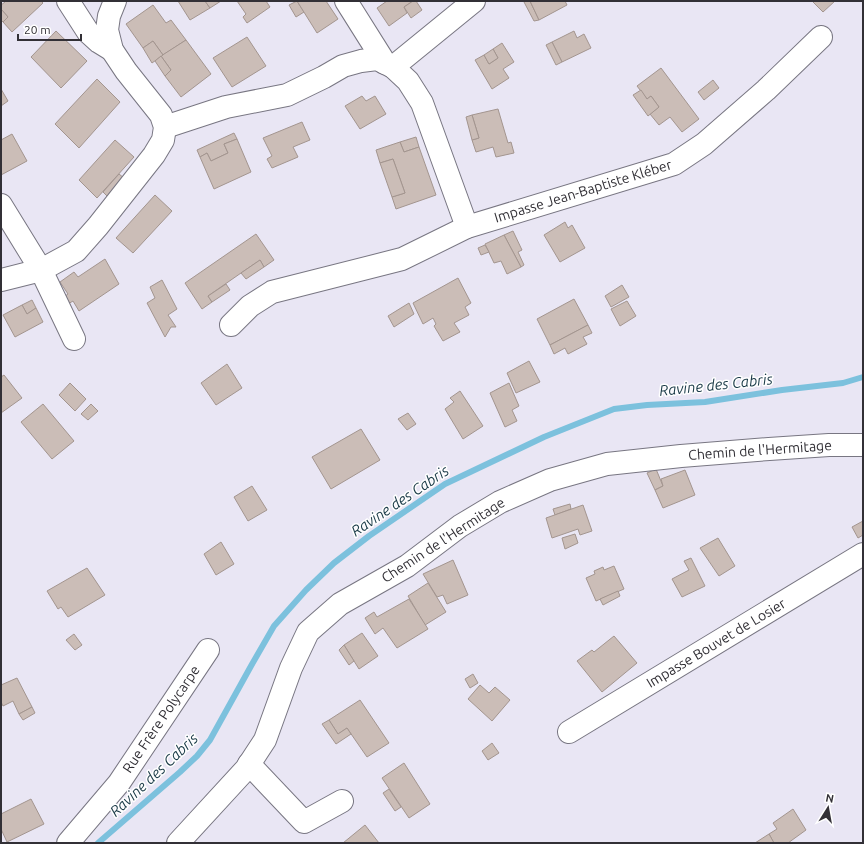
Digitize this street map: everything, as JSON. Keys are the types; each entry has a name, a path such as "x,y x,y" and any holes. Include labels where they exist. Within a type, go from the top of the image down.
{"street":[{"path":"68,1 88,32 99,42 112,50"},
{"path":"1,280 41,270 76,251 154,155 163,140 165,127 161,115 126,71 112,50 107,30 109,16 115,1"},
{"path":"346,1 389,65"},
{"path":"389,65 474,1"},
{"name":"Impasse Jean-Baptiste Kléber","path":"231,325 250,306 272,292 402,259 467,227 674,164 704,144 766,90 821,37"},
{"path":"165,127 226,107 287,95 343,66 361,61 377,59 389,65 408,81 422,103 467,227"},
{"path":"1,206 41,270 74,339"},
{"name":"Chemin de l'Hermitage","path":"178,843 246,769 265,740 290,668 308,632 340,604 407,566 460,526 500,502 550,480 607,464 681,456 830,444 863,445"},
{"name":"Impasse Bouvet de Losier","path":"569,732 863,554"},
{"name":"Rue Frère Polycarpe","path":"68,843 119,783 208,650"},
{"path":"249,764 304,822 342,801"}],"building":[{"path":"4,1 41,1 43,3 12,32 3,22 8,17 1,9 1,5 5,2"},
{"path":"178,1 205,1 210,8 190,20"},
{"path":"205,1 221,1 210,8"},
{"path":"237,1 266,1 270,7 247,23 243,17 246,14"},
{"path":"297,1 304,12 296,17 289,5"},
{"path":"297,1 326,1 338,19 317,33"},
{"path":"387,1 413,1 404,7 407,13 389,26 377,8"},
{"path":"413,1 416,1 422,10 411,18 404,7"},
{"path":"530,1 539,20 534,21 524,2"},
{"path":"530,1 565,1 567,5 539,20"},
{"path":"812,1 835,1 823,12"},
{"path":"153,5 166,23 171,20 186,40 163,55 153,41 143,48 126,24"},
{"path":"1,9 8,17 3,22 1,20"},
{"path":"56,31 87,61 61,88 31,57"},
{"path":"574,31 577,38 584,34 591,48 562,62 552,42"},
{"path":"247,37 266,66 232,87 213,58"},
{"path":"186,40 211,74 181,97 165,76 171,70 161,56"},
{"path":"153,41 163,55 152,63 143,48"},
{"path":"552,42 562,62 556,65 546,45"},
{"path":"502,43 514,62 503,69 509,78 492,89 475,60 484,55 489,64 498,58 493,49"},
{"path":"493,49 498,58 489,64 484,55"},
{"path":"161,56 171,70 165,76 155,61"},
{"path":"661,68 699,119 682,132 670,117 659,125 650,114 659,107 651,96 647,99 637,86"},
{"path":"97,79 120,102 79,148 55,124"},
{"path":"713,80 719,88 704,100 698,92"},
{"path":"1,89 8,101 1,106"},
{"path":"641,90 647,99 651,96 659,107 648,116 633,95"},
{"path":"362,96 366,101 375,96 386,114 360,129 345,106"},
{"path":"498,109 508,143 511,142 514,153 496,157 493,147 476,152 472,140 479,138 472,115"},
{"path":"472,115 479,138 472,140 466,117"},
{"path":"302,122 310,140 293,147 298,157 272,168 267,159 272,156 263,138"},
{"path":"234,133 237,139 224,144 228,153 211,161 207,153 200,157 197,150"},
{"path":"12,134 27,161 1,175 1,140"},
{"path":"416,137 419,147 404,152 400,142"},
{"path":"237,139 251,172 214,189 200,157 207,153 211,161 228,153 224,144"},
{"path":"115,140 134,157 97,198 79,180"},
{"path":"400,142 404,152 419,147 436,195 396,209 392,197 405,193 393,159 380,163 376,150"},
{"path":"393,159 405,193 392,197 380,163"},
{"path":"119,174 124,178 108,197 103,192"},
{"path":"155,195 172,211 133,253 116,238"},
{"path":"565,222 568,228 572,225 585,248 560,262 544,235"},
{"path":"513,231 522,250 518,252 524,265 521,267 504,235"},
{"path":"256,234 274,260 264,267 260,260 208,296 212,302 202,309 185,283"},
{"path":"504,235 521,267 507,274 501,261 494,263 485,244"},
{"path":"485,245 489,252 481,255 478,248"},
{"path":"105,259 119,284 79,311 73,301 68,304 64,297 68,294 60,282 74,272 78,277"},
{"path":"260,260 264,267 246,279 241,273"},
{"path":"458,278 471,303 465,307 469,315 454,323 460,332 443,341 434,326 436,324 433,318 423,324 413,303"},
{"path":"162,280 177,309 168,315 176,327 171,327 165,337 147,303 155,298 150,287"},
{"path":"226,284 230,290 212,302 208,296"},
{"path":"622,285 629,297 611,307 605,296"},
{"path":"574,299 588,325 550,345 537,319"},
{"path":"32,300 36,308 27,314 22,305"},
{"path":"627,301 636,316 620,326 611,309"},
{"path":"409,303 414,314 394,327 388,316"},
{"path":"22,305 27,314 36,308 43,322 15,337 3,315"},
{"path":"588,325 592,333 583,337 587,344 568,354 565,348 554,354 550,345"},
{"path":"529,361 540,382 516,393 507,373"},
{"path":"227,364 242,388 216,405 201,383"},
{"path":"4,375 22,398 1,413 1,377"},
{"path":"70,383 86,399 75,411 59,395"},
{"path":"509,383 519,406 512,410 517,421 505,427 490,393"},
{"path":"460,391 483,426 463,439 445,409 454,402 450,398"},
{"path":"43,404 74,441 52,459 21,422"},
{"path":"91,404 98,411 88,420 81,414"},
{"path":"408,413 416,424 407,430 398,419"},
{"path":"361,429 380,460 331,489 312,457"},
{"path":"656,469 663,486 655,490 647,473"},
{"path":"685,470 695,495 663,508 655,490 663,486 661,479"},
{"path":"252,486 267,510 248,521 234,497"},
{"path":"570,504 571,509 555,515 553,509"},
{"path":"583,505 592,531 580,535 578,529 552,538 546,518"},
{"path":"863,521 863,535 858,538 852,527"},
{"path":"575,534 578,543 565,549 562,538"},
{"path":"718,538 735,566 719,576 700,548"},
{"path":"221,542 234,564 216,575 204,554"},
{"path":"691,558 705,586 682,597 672,579 689,570 684,561"},
{"path":"453,560 468,595 447,604 443,595 437,597 423,574"},
{"path":"614,566 624,589 596,601 586,578 595,574 594,571 603,567 604,570"},
{"path":"87,568 105,595 68,617 61,607 58,609 47,591"},
{"path":"428,583 446,612 425,625 408,596"},
{"path":"618,591 620,596 603,605 600,599"},
{"path":"409,599 428,629 397,648 383,628 375,634 365,618 374,612 377,617"},
{"path":"362,633 378,656 359,669 344,645"},
{"path":"74,634 82,645 75,650 66,640"},
{"path":"614,636 637,663 602,692 577,661 592,650 594,652"},
{"path":"344,645 354,661 349,665 339,650"},
{"path":"473,674 478,683 470,688 465,679"},
{"path":"17,678 32,707 19,714 13,701 3,706 1,702 1,685"},
{"path":"480,685 489,693 495,687 510,700 492,721 468,699"},
{"path":"360,700 389,743 367,757 347,728 338,734 329,720"},
{"path":"32,707 35,713 23,720 19,714"},
{"path":"329,720 338,734 347,728 351,734 336,744 322,724"},
{"path":"492,743 499,753 488,760 482,751"},
{"path":"404,763 430,804 409,818 382,778"},
{"path":"389,789 401,807 395,811 383,793"},
{"path":"31,799 44,824 7,842 1,829 1,814"},
{"path":"793,809 806,830 788,843 774,843 769,834 777,829 773,823"},
{"path":"365,825 379,843 343,843"},
{"path":"769,834 774,843 755,843"}],"waterway":[{"name":"Ravine des Cabris","path":"98,843 197,756 210,740 274,626 306,590 334,563 369,536 445,484 544,437 614,409 647,405 705,402 782,390 843,383 863,377"}]}
